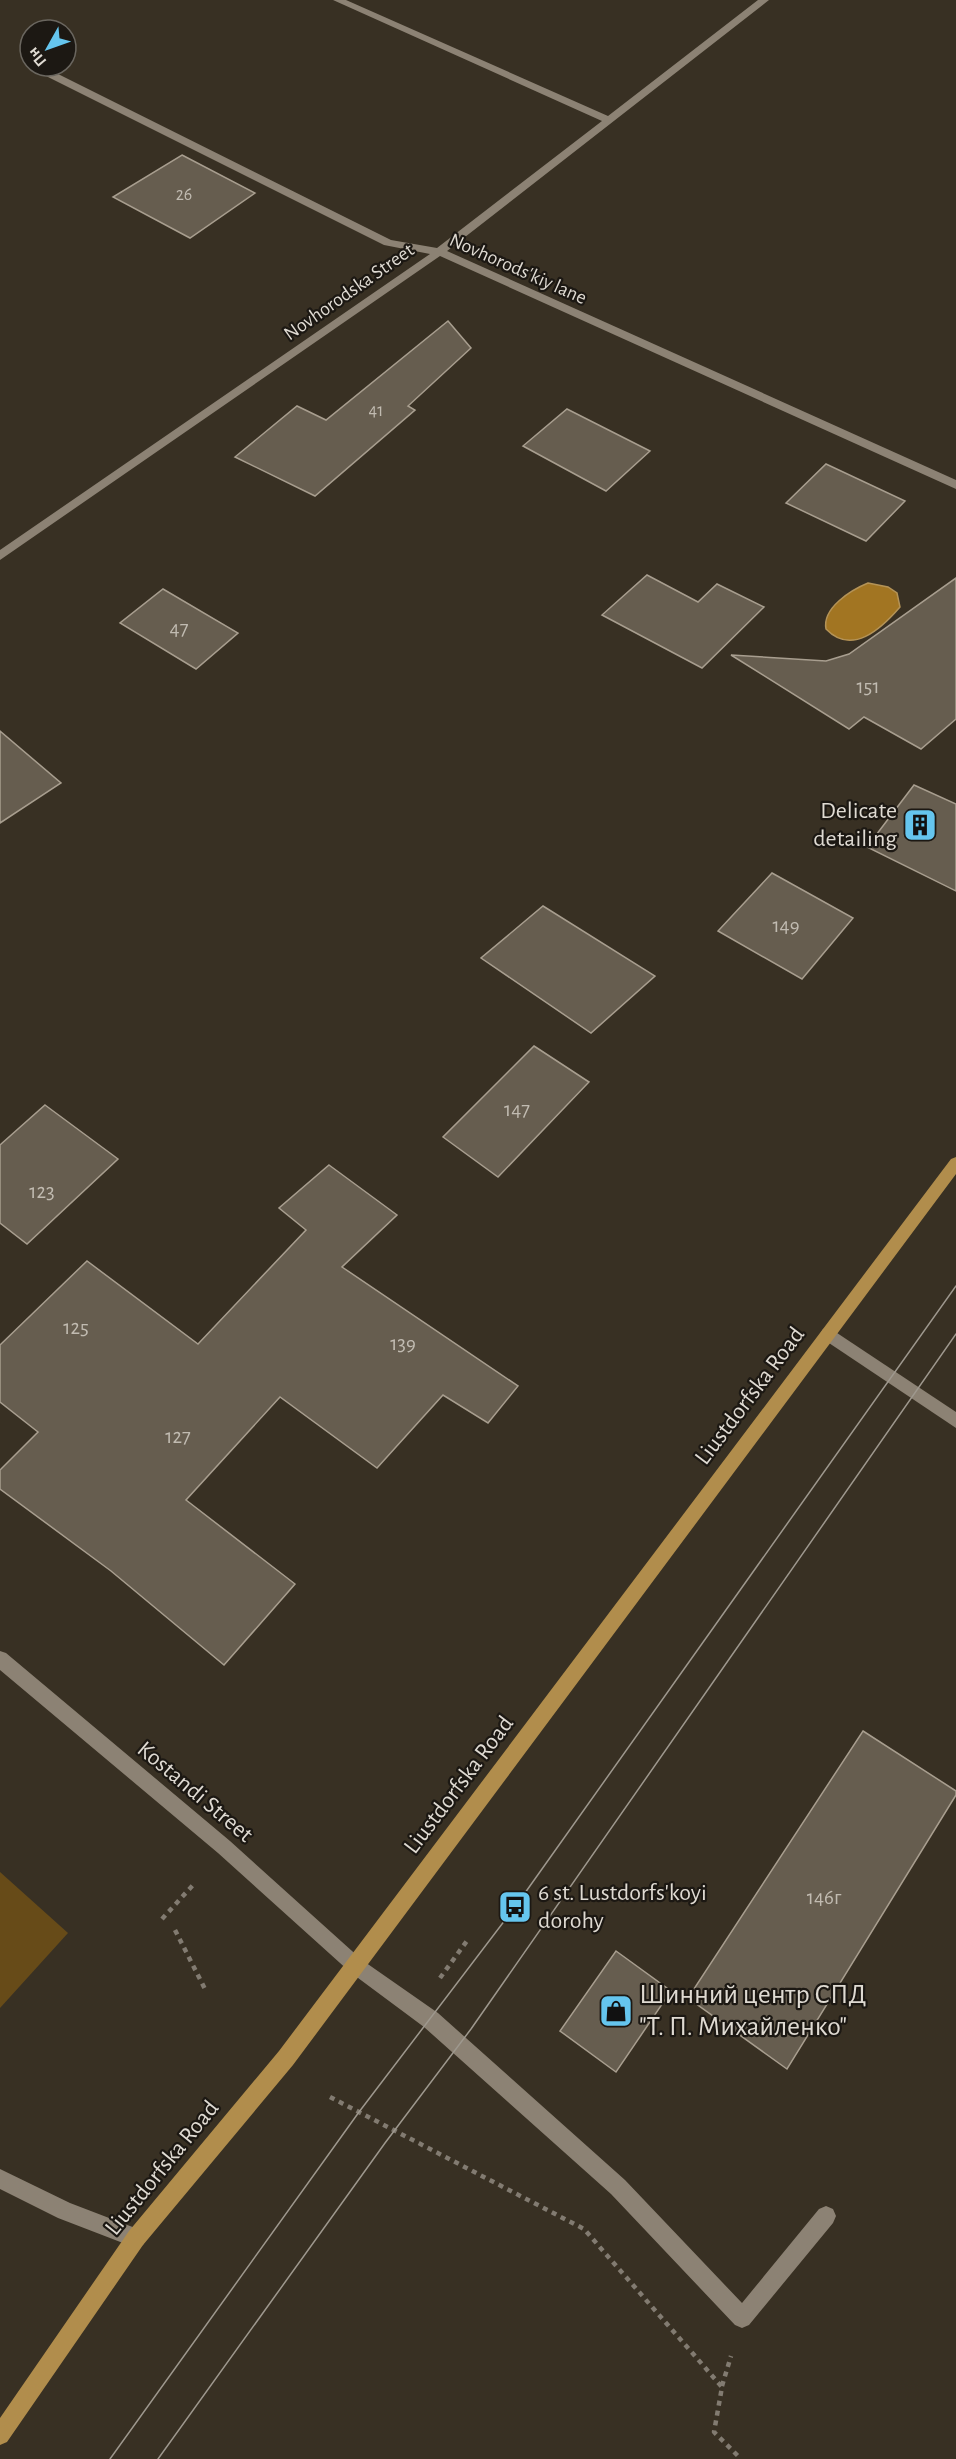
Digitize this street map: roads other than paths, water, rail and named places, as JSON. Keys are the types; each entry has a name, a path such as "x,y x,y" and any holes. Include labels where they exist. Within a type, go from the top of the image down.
{"main road":[{"name":"Liustdorfska Road","path":"0,2435 136,2238 286,2058 956,1163"}],"street":[{"path":"338,0 610,121"},
{"name":"Novhorodska Street","path":"0,556 439,252 764,0"},
{"name":"Novhorods'kiy lane","path":"60,78 388,243 439,252 956,485"},
{"path":"828,1334 956,1421"},
{"name":"Kostandi Street","path":"0,1659 208,1834 356,1966 431,2020 618,2187 742,2318 826,2216"},
{"path":"0,2179 65,2211 136,2238"}],"tram line":[{"path":"110,2459 359,2112 515,1907 956,1286"},
{"path":"158,2459 385,2143 471,2029 956,1334"}],"place":[{"name":"Delicate detailing","path":"920,825"},
{"name":"6 st. Lustdorfs'koyi dorohy","path":"515,1907"},
{"name":"Шинний центр СПД \"Т. П. Михайленко\"","path":"616,2011"}]}
